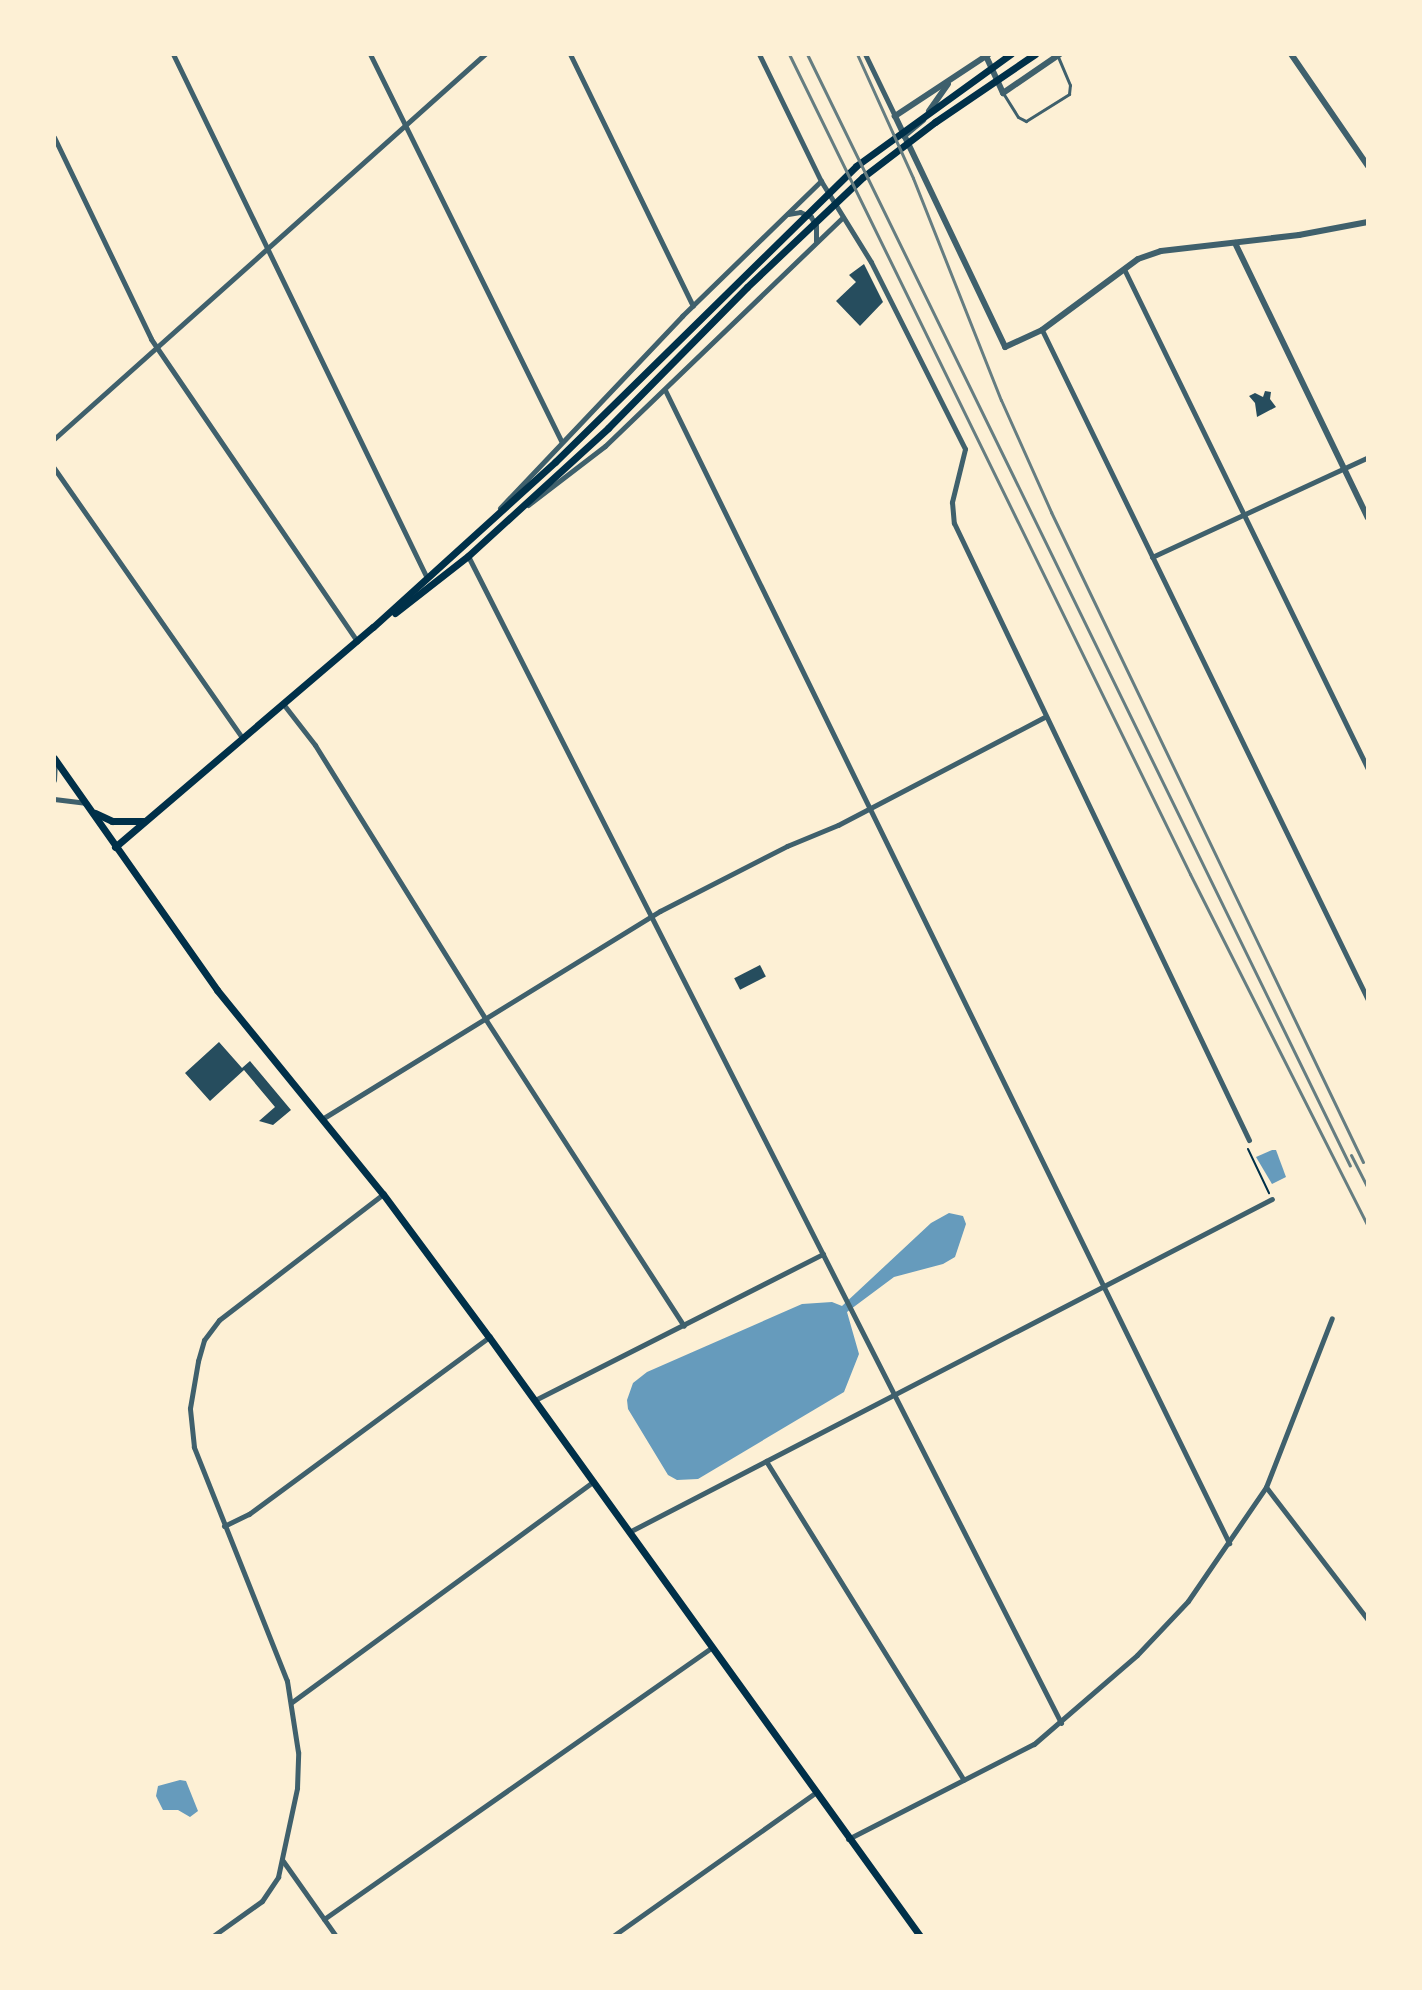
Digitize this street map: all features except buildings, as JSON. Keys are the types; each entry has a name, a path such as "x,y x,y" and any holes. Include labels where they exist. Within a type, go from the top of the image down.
{"main road":[{"path":"115,847 244,740 486,524 585,433 856,166 1011,54"},
{"path":"373,627 418,597 468,556 608,428 747,287 893,152 1035,54"},
{"path":"54,758 217,990 383,1194 489,1337 920,1936"},
{"path":"87,806 112,821 133,823 150,818"}],"street":[{"path":"173,54 427,578"},
{"path":"370,54 561,441"},
{"path":"54,439 485,54"},
{"path":"570,54 693,306"},
{"path":"759,54 821,181 871,262 965,449 952,502 954,523 1249,1140"},
{"path":"865,54 1005,347 1042,330 1124,269 1161,251 1368,222"},
{"path":"1291,54 1368,166"},
{"path":"895,116 987,55 1003,93 1058,55"},
{"path":"904,136 927,115 953,78"},
{"path":"54,137 157,348 357,641"},
{"path":"486,524 561,441 821,181"},
{"path":"785,216 800,212 811,217 817,232 814,245"},
{"path":"504,522 583,464 665,390 843,217"},
{"path":"1235,243 1368,518"},
{"path":"1124,269 1368,769"},
{"path":"1042,330 1368,1000"},
{"path":"665,390 1229,1543"},
{"path":"1152,557 1368,457"},
{"path":"54,468 244,740"},
{"path":"475,534 474,542 482,543"},
{"path":"468,556 1061,1723"},
{"path":"284,705 315,745 486,1020 684,1326"},
{"path":"322,1119 651,916 787,846 872,808 1045,717"},
{"path":"54,758 54,780"},
{"path":"54,799 87,806"},
{"path":"213,1936 268,1895 282,1861 298,1769 292,1702 275,1649 199,1463 189,1423 204,1340 231,1310 383,1194"},
{"path":"629,1532 1272,1199"},
{"path":"535,1400 823,1254"},
{"path":"848,1839 1034,1744 1158,1634 1188,1601 1266,1487 1332,1318"},
{"path":"224,1526 249,1514 489,1337"},
{"path":"766,1461 964,1780"},
{"path":"292,1702 593,1482"},
{"path":"1266,1487 1368,1620"},
{"path":"324,1919 711,1648"},
{"path":"613,1936 815,1793"},
{"path":"282,1861 336,1936"}],"lane":[{"path":"1003,93 1018,117 1026,121 1069,94 1070,85 1058,55"}],"path":[{"path":"1249,1140 1247,1148 1272,1199"}],"water":[{"path":"1276,1150 1286,1177 1272,1184 1256,1157"},
{"path":"949,1213 963,1216 966,1224 955,1257 943,1264 894,1277 847,1312 859,1354 844,1392 698,1479 677,1480 668,1475 628,1409 627,1400 633,1383 647,1372 802,1304 832,1302 842,1306 931,1223"},
{"path":"186,1781 198,1811 190,1817 178,1810 163,1810 156,1796 158,1786"}],"railway":[{"path":"789,54 1190,874 1368,1227"},
{"path":"807,54 1350,1166"},
{"path":"857,54 913,178 1001,400 1051,512 1363,1162"},
{"path":"1351,1155 1368,1189"}]}
